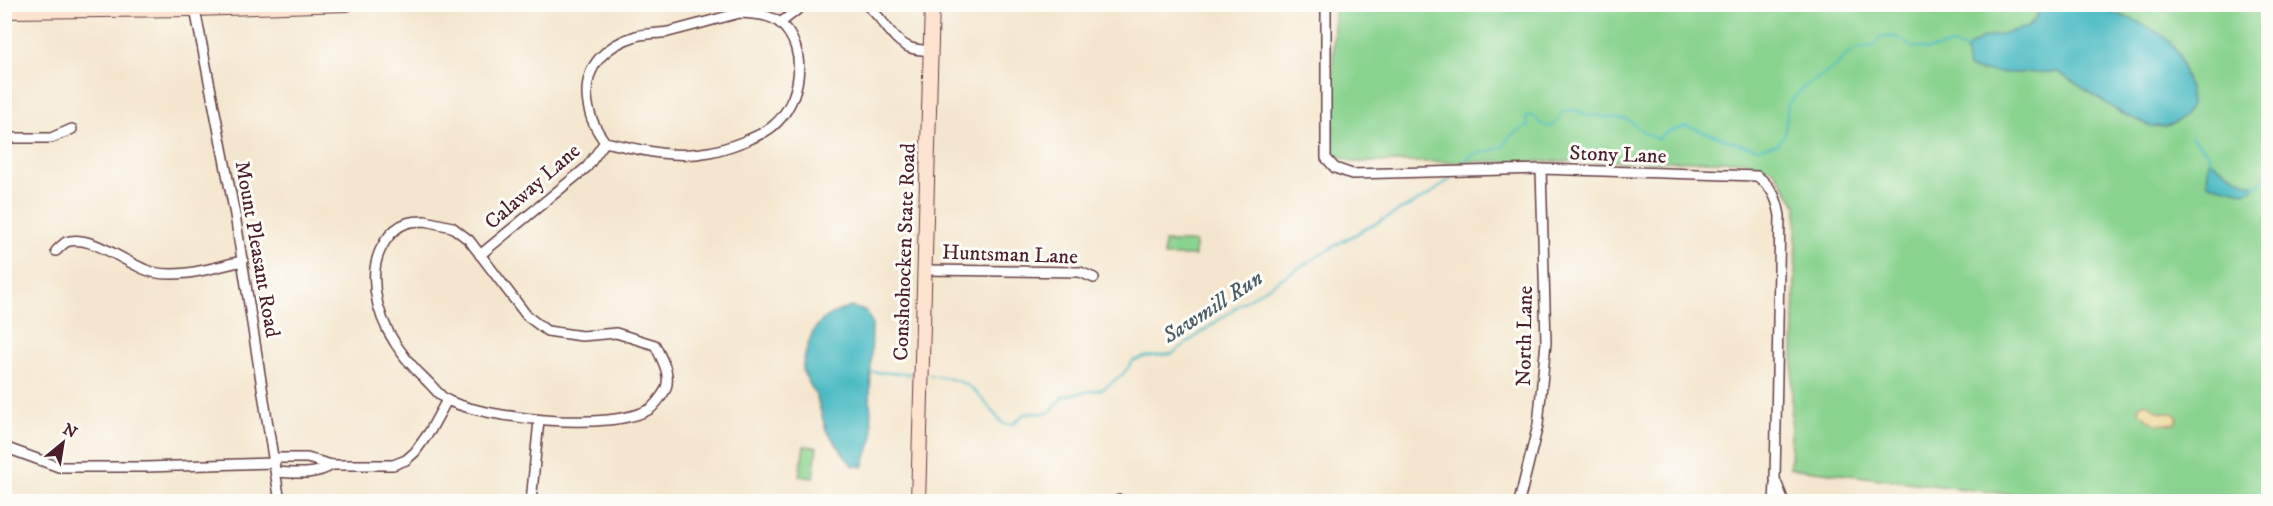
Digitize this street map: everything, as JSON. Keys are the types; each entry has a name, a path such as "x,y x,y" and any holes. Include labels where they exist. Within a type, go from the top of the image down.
{"main road":[{"path":"4,11 347,4"},
{"name":"Conshohocken State Road","path":"918,501 932,4"}],"street":[{"path":"780,23 805,4"},
{"path":"865,4 904,44 931,51"},
{"name":"Stony Lane","path":"1326,4 1326,158 1335,168 1352,174 1541,169 1757,176 1768,184 1777,198 1780,216 1774,501"},
{"name":"Mount Pleasant Road","path":"195,7 243,261 280,501"},
{"path":"740,13 762,15 780,23 791,38 797,56 799,73 791,104 773,126 760,134 711,152 676,156 605,142 593,126 587,105 586,81 598,59 610,47 636,36 665,33 740,13"},
{"path":"4,138 51,138 72,129"},
{"name":"Calaway Lane","path":"480,255 587,167 605,142"},
{"name":"North Lane","path":"1519,501 1538,425 1546,342 1541,169"},
{"path":"426,221 452,227 469,240 480,255 527,316 547,330 582,336 616,333 655,345 666,369 666,388 651,409 620,419 539,420 484,412 447,400 417,373 394,344 378,309 373,286 379,252 392,233 407,223 426,221"},
{"path":"56,251 66,242 77,241 101,247 152,272 179,275 243,261"},
{"name":"Huntsman Lane","path":"925,270 1080,272 1094,278"},
{"path":"4,447 59,467 275,464 307,458 332,465 393,465 406,460 425,439 447,400"},
{"path":"531,501 539,420"},
{"path":"275,464 312,473 323,471 332,465"},
{"name":"Stony Lane","path":"1775,479 1784,501"}],"green space":[{"path":"1334,5 2268,5 2268,501 2066,501 1790,468 1797,206 1774,170 1745,161 1354,162 1332,154"},
{"path":"1164,242 1195,242 1195,256 1164,256"},
{"path":"804,446 817,447 813,478 799,476"}],"sand":[{"path":"2146,403 2158,411 2175,414 2178,419 2175,423 2157,425 2140,413 2139,406"}],"water":[{"path":"2042,5 2093,5 2136,21 2160,34 2169,41 2179,55 2190,93 2191,105 2185,116 2164,127 2151,126 2123,114 2058,72 2009,73 1968,68 1965,49 1981,39 2028,27"},
{"path":"2209,160 2239,179 2254,185 2254,189 2243,192 2209,184 2207,181"},
{"path":"851,307 866,311 872,324 870,403 873,436 863,467 852,465 826,430 817,398 802,370 807,347 815,329 828,316"}],"waterway":[{"name":"Sawmill Run","path":"1464,163 1470,156 1503,147 1511,135 1529,126 1526,118 1528,115 1535,117 1542,124 1552,126 1559,120 1563,111 1576,110 1586,115 1627,119 1643,132 1658,139 1665,133 1687,126 1757,148 1777,144 1785,134 1788,104 1803,88 1838,65 1844,57 1857,49 1874,46 1880,37 1897,37 1914,48 1927,50 1952,45 1967,49"},
{"name":"Sawmill Run","path":"2190,136 2207,152 2212,163"},
{"name":"Sawmill Run","path":"930,375 967,385 1004,424 1013,424 1024,414 1047,413 1054,409 1063,396 1103,389 1123,374 1133,361 1144,357 1172,354 1245,301 1341,242 1429,195 1453,177"},
{"name":"Sawmill Run","path":"2252,187 2268,179"},
{"name":"Sawmill Run","path":"871,372 914,374"}]}
